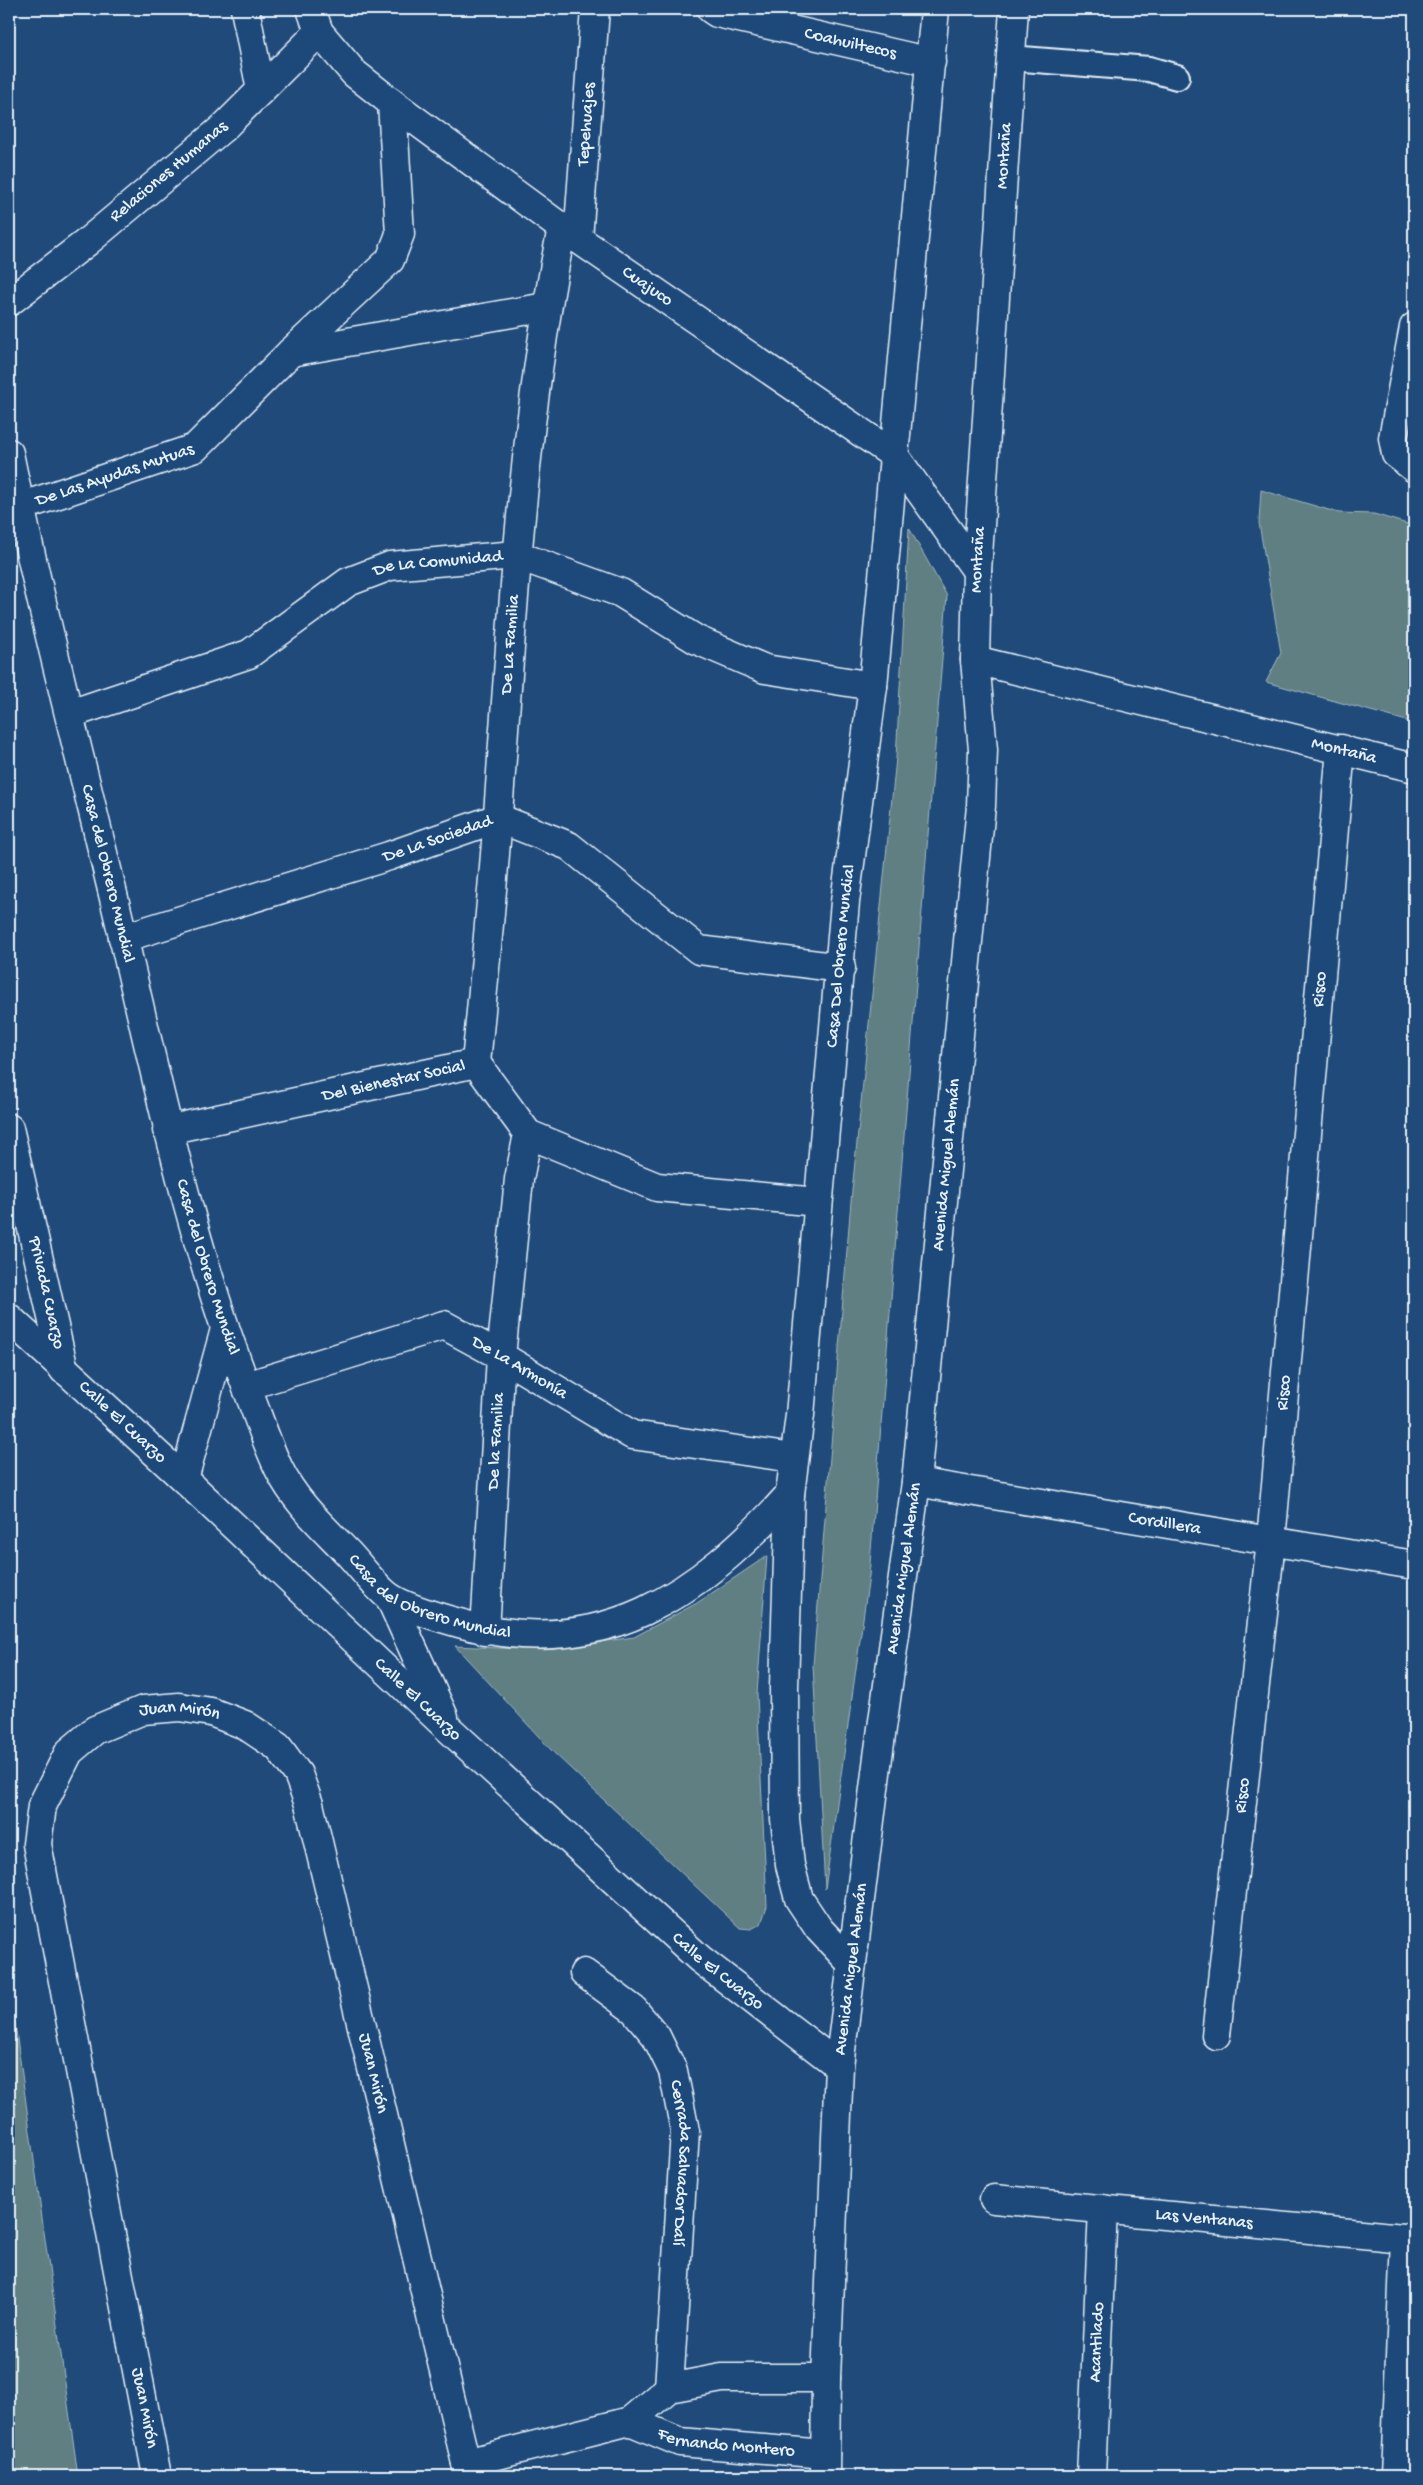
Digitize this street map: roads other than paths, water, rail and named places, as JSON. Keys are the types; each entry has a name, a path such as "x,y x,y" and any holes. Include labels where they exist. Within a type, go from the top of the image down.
{"street":[{"path":"246,9 261,90"},
{"name":"Tepehuajes","path":"570,233 596,9"},
{"name":"Coahuiltecos","path":"711,9 717,13 931,62"},
{"path":"894,455 935,9"},
{"name":"Montaña","path":"1014,9 977,571 975,660 1414,768"},
{"name":"Relaciones Humanas","path":"9,302 87,242 224,128 261,90 315,20"},
{"name":"Cuajuco","path":"315,20 354,73 392,103 570,233 894,455 977,571"},
{"name":"De Las Ayudas Mutuas","path":"20,508 195,448 291,352 390,260 400,234 392,103"},
{"name":"De La Familia","path":"476,1063 498,818 516,555 546,307 570,233"},
{"path":"291,352 546,307"},
{"path":"1414,327 1392,438 1396,454 1414,468"},
{"name":"Casa del Obrero Mundial","path":"9,453 20,508 167,1130 225,1330 280,1470 304,1507 390,1598 441,1618 485,1631 540,1635 588,1629 632,1618 672,1598 712,1570 760,1528 790,1494"},
{"name":"Casa Del Obrero Mundial","path":"793,1458 800,1415 818,1202 841,968 845,902 873,686 894,455"},
{"name":"De La Comunidad","path":"70,714 249,654 348,582 390,566 516,555 621,593 697,640 765,669 873,686"},
{"name":"Avenida Miguel Alemán","path":"825,2465 826,2378 839,2066 878,1757 916,1482 981,806 983,750 975,660"},
{"name":"Risco","path":"1216,2035 1271,1541 1341,749"},
{"name":"De La Sociedad","path":"123,938 389,856 498,818 569,846 699,950 841,968"},
{"name":"Del Bienestar Social","path":"167,1130 476,1063 528,1134"},
{"name":"Privada Cuarzo","path":"9,1128 64,1370"},
{"path":"528,1134 657,1187 818,1202"},
{"name":"De la Familia","path":"485,1631 501,1356 519,1179 528,1134"},
{"name":"Calle El Cuarzo","path":"9,1318 184,1479 450,1730 700,1958 839,2066"},
{"name":"De La Armonía","path":"246,1386 444,1325 501,1356 632,1435 793,1458"},
{"path":"184,1479 225,1330"},
{"path":"793,1458 790,1494 784,1687 785,1819 790,1865 799,1899 819,1928 852,1964"},
{"name":"Cordillera","path":"916,1482 1414,1565"},
{"path":"390,1598 450,1730"},
{"name":"Juan Mirón","path":"157,2476 37,1844 42,1806 69,1752 95,1730 143,1710 179,1706 211,1712 245,1725 278,1747 298,1774 308,1804 468,2470"},
{"name":"Cerrada Salvador Dalí","path":"584,1973 634,2010 656,2036 673,2071 685,2131 669,2388"},
{"name":"Las Ventanas","path":"994,2199 1410,2238"},
{"name":"Acantilado","path":"1091,2476 1103,2209"},
{"path":"1395,2476 1410,2238"},
{"name":"Fernando Montero","path":"468,2470 630,2421 669,2388 722,2378 826,2378"},
{"name":"Fernando Montero","path":"630,2421 680,2442 825,2465"}],"lane":[{"path":"1010,58 1149,69 1177,77"}]}
